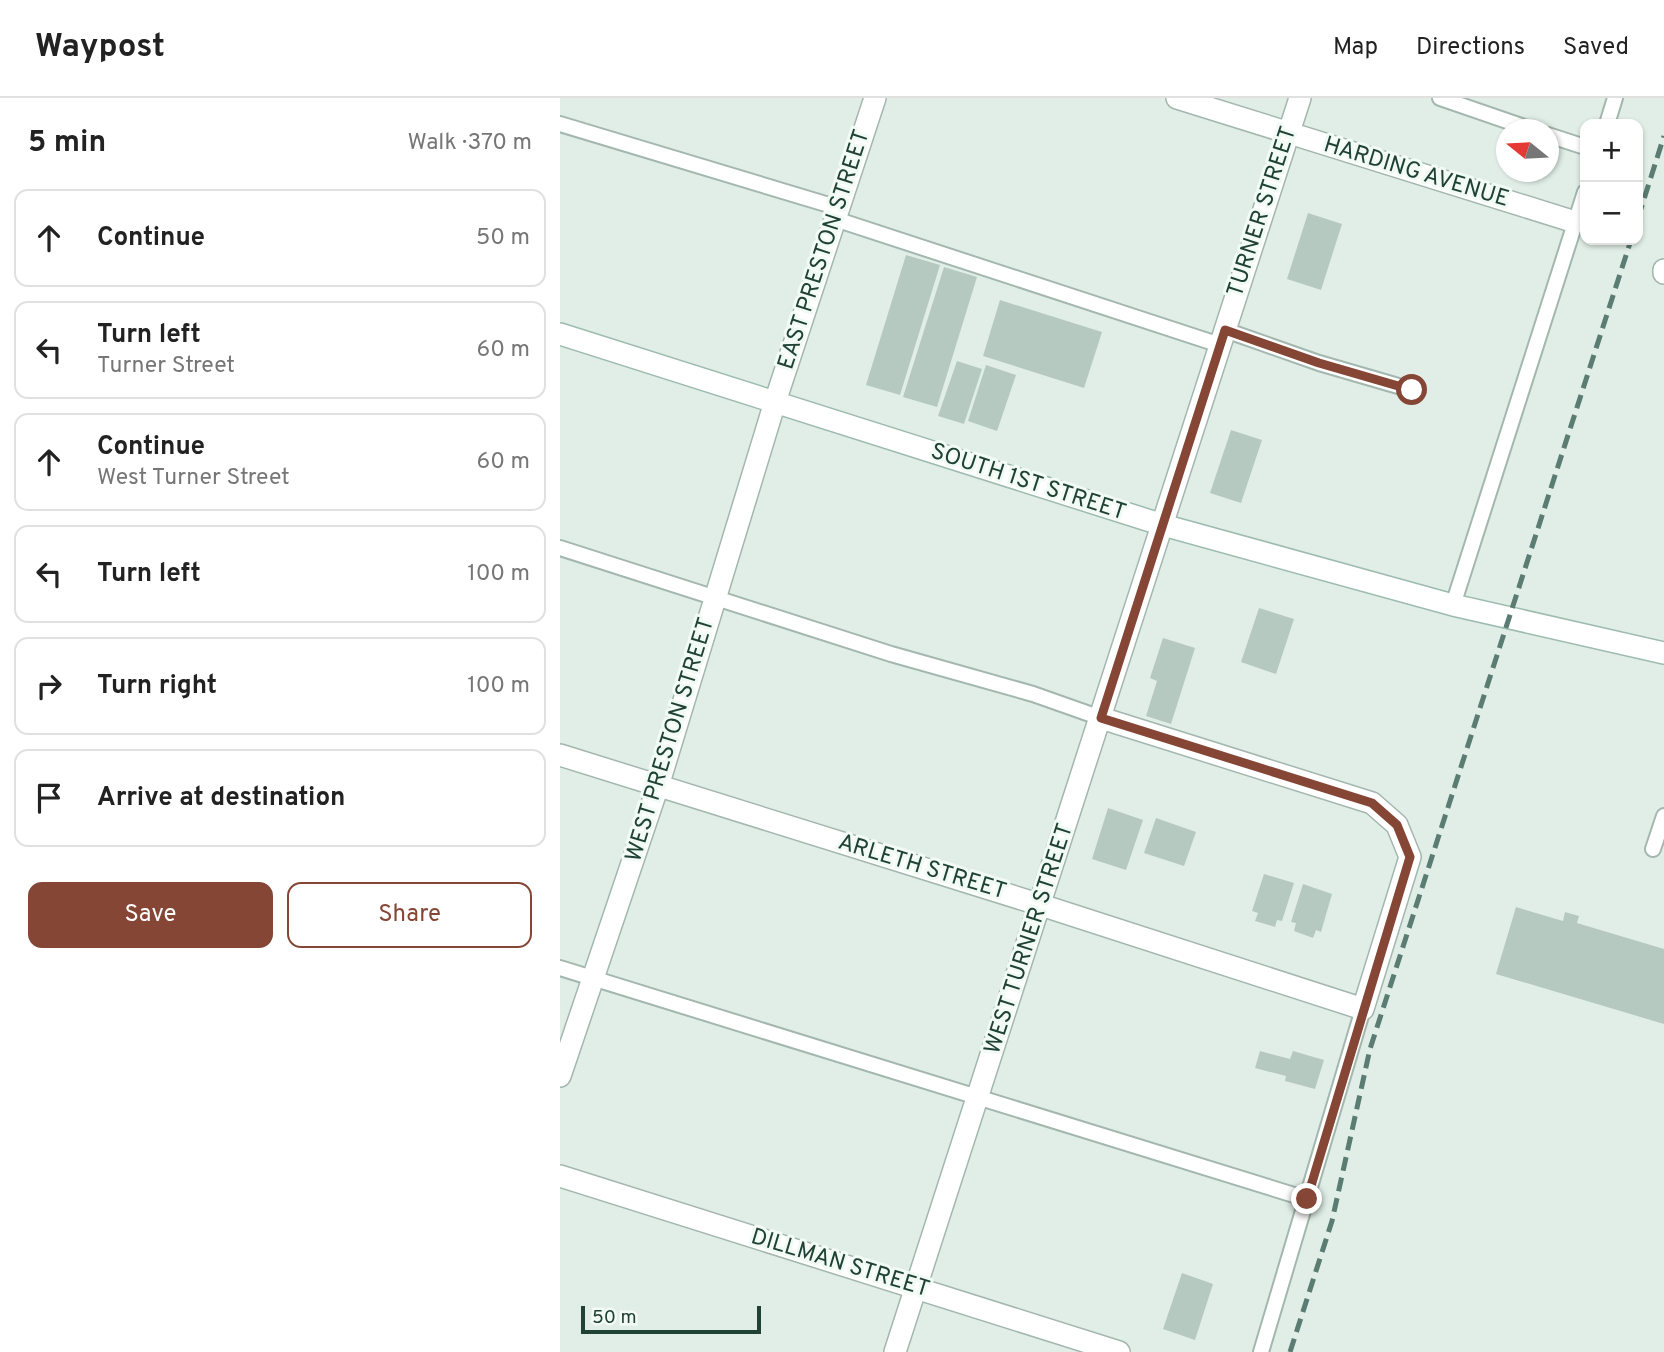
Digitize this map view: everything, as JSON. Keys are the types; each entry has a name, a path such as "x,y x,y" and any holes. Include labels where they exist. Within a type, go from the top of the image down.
{"street":[{"name":"EAST PRESTON STREET","path":"775,402 875,98"},
{"name":"HARDING AVENUE","path":"1177,98 1575,222"},
{"name":"TURNER STREET","path":"1163,526 1300,98"},
{"name":"SOUTH 1ST STREET","path":"560,334 1163,526 1452,605 1664,653"},
{"name":"WEST PRESTON STREET","path":"560,1076 659,786 775,402"},
{"name":"WEST TURNER STREET","path":"895,1352 1163,526"},
{"path":"1101,718 1372,803 1397,825 1410,857 1363,1009"},
{"name":"ARLETH STREET","path":"560,755 1363,1009"},
{"name":"DILLMAN STREET","path":"560,1176 1119,1352"}],"lane":[{"path":"1440,98 1501,119"},
{"path":"1609,119 1615,98"},
{"path":"560,124 1223,337 1412,390"},
{"path":"1559,138 1580,145"},
{"path":"1452,605 1580,207"},
{"path":"560,548 891,654 1032,694 1101,718"},
{"path":"1654,849 1664,816"},
{"path":"560,968 977,1100 1307,1199"},
{"path":"1261,1352 1363,1009"}],"building":[{"path":"1308,213 1342,224 1321,290 1287,279"},
{"path":"906,255 940,265 900,395 866,385"},
{"path":"944,267 977,277 937,407 903,397"},
{"path":"1000,300 1102,332 1084,388 983,356"},
{"path":"957,361 982,369 964,424 938,416"},
{"path":"986,365 1016,375 997,431 968,421"},
{"path":"1231,430 1262,440 1241,503 1210,493"},
{"path":"1259,608 1294,619 1276,674 1241,662"},
{"path":"1163,638 1195,648 1171,724 1146,716 1157,681 1150,678"},
{"path":"1108,808 1143,820 1126,870 1092,859"},
{"path":"1156,818 1196,832 1184,866 1144,853"},
{"path":"1264,874 1294,883 1282,921 1277,920 1275,927 1255,921 1258,913 1252,911"},
{"path":"1303,884 1332,894 1321,932 1316,930 1313,938 1294,931 1296,923 1291,922"},
{"path":"1516,907 1563,921 1565,912 1579,916 1577,923 1664,949 1664,1024 1496,974"},
{"path":"1260,1051 1290,1059 1293,1051 1324,1060 1315,1089 1285,1081 1286,1076 1255,1068"},
{"path":"1182,1273 1213,1284 1195,1340 1163,1329"}],"railway":[{"path":"1643,202 1664,136"},
{"path":"1290,1352 1332,1221 1370,1049 1629,245"}],"route":[{"path":"1307,1199 1410,857 1397,825 1372,803 1101,718 1225,330 1319,363 1412,390"}]}
